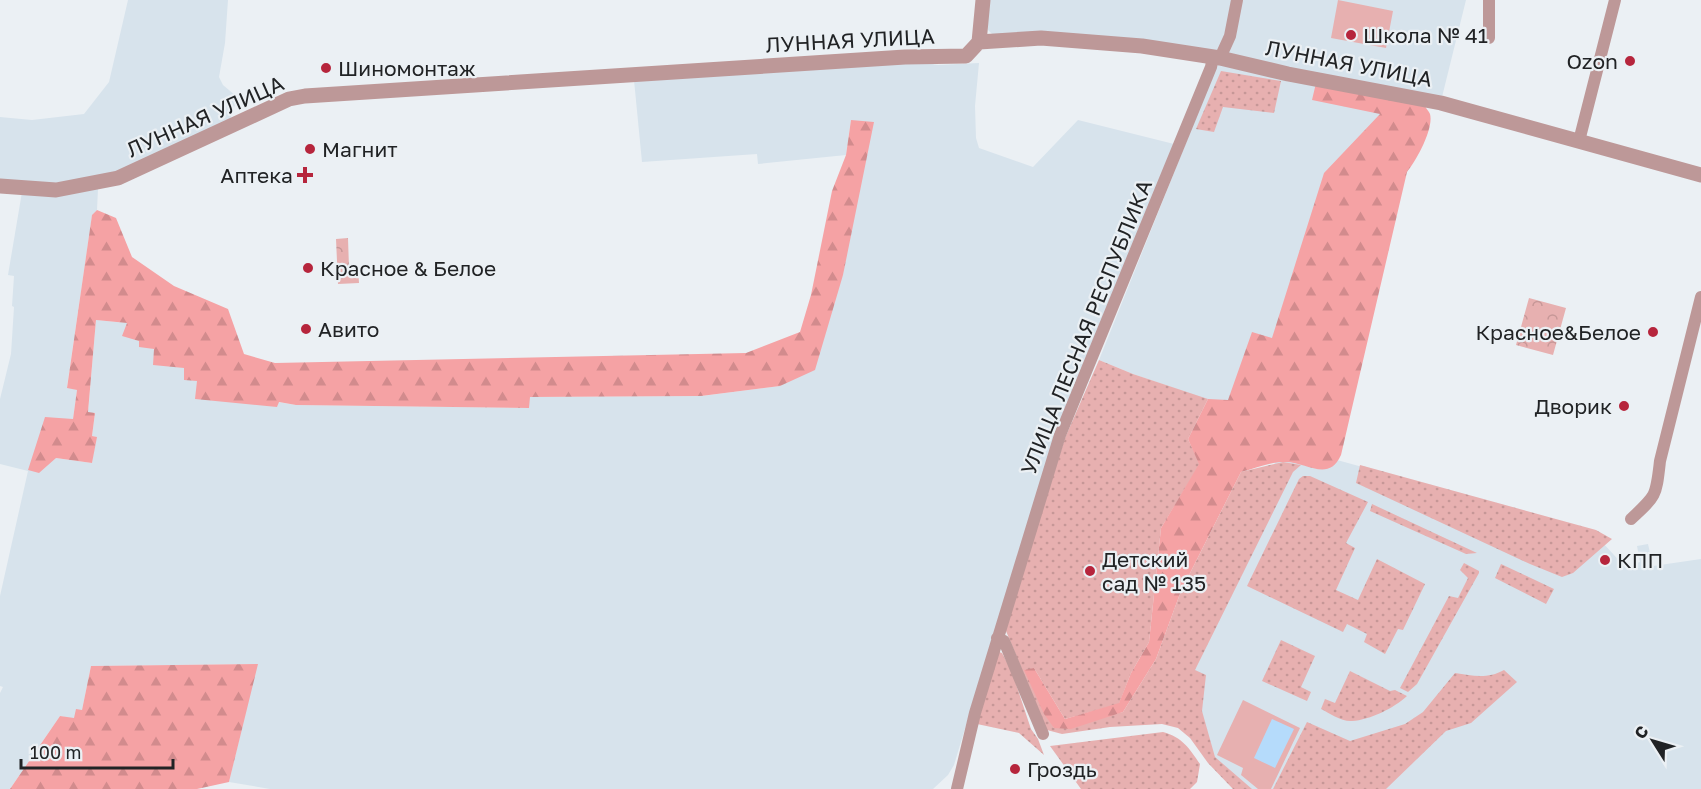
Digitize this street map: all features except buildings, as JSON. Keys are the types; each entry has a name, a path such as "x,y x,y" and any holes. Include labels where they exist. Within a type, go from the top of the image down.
{"street":[{"path":"979,42 983,0"},
{"name":"УЛИЦА ЛЕСНАЯ РЕСПУБЛИКА","path":"957,789 975,713 1060,435 1211,67 1230,36 1238,0"},
{"path":"1489,0 1490,38"},
{"path":"1579,141 1615,0"},
{"name":"ЛУННАЯ УЛИЦА","path":"0,186 56,190 118,178 289,99 305,96 905,57 966,56 979,42 1050,39 1142,46 1217,57 1288,74 1441,103 1701,175"},
{"path":"1631,519 1654,498 1660,461 1701,297"},
{"path":"997,638 1005,641 1042,734"}],"shaded area":[{"path":"128,0 228,0 225,43 219,77 223,85 236,96 230,120 117,172 56,184 0,181 0,117 32,120 84,114 109,82"},
{"path":"987,0 1466,0 1442,97 1284,67 992,34 988,30"},
{"path":"914,61 938,65 979,63 975,106 976,138 979,148 1033,167 1078,120 1174,144 1089,356 954,765 948,775 933,789 270,789 229,782 257,664 91,666 82,710 74,719 60,716 10,789 0,789 0,693 3,687 0,686 0,596 28,471 0,464 0,399 11,354 14,307 12,306 14,276 8,275 22,192 98,189 97,210 92,216 67,387 77,390 73,419 56,458 92,463 96,437 92,436 95,413 88,413 96,320 127,323 140,341 184,368 197,381 277,407 278,402 296,405 528,408 529,397 702,396 780,386 843,275 851,120 846,155 758,164 757,154 642,162 634,80"},
{"path":"1218,63 1397,100 1267,420 1099,360"},
{"path":"1278,455 1337,460 1591,530 1625,567 1640,562 1637,546 1648,544 1653,566 1701,559 1701,789 1241,789 1214,758 1192,670"}],"green space":[{"path":"1338,0 1393,11 1386,48 1331,38"},
{"path":"1221,71 1281,81 1274,113 1223,107 1214,132 1196,129"},
{"path":"1316,83 1425,106 1431,120 1423,144 1407,172 1341,455 1336,464 1330,468 1315,469 1291,462 1278,462 1241,472 1181,591 1156,659 1123,712 1071,729 1054,728 1044,714 1024,670 1034,668 1065,719 1119,703 1131,673 1149,642 1161,528 1199,464 1188,439 1208,399 1228,400 1252,332 1272,338 1324,173 1380,114 1312,100"},
{"path":"851,120 874,122 843,275 815,370 780,386 701,396 530,397 529,408 296,405 279,402 277,407 195,399 197,381 184,380 184,368 153,365 154,349 139,347 139,341 122,336 127,323 96,320 88,412 95,413 92,436 97,437 92,463 56,458 39,473 28,470 45,417 73,419 77,390 67,388 92,215 97,210 116,218 132,257 174,286 228,309 244,354 275,363 746,353 800,332 811,295 832,191 846,155"},
{"path":"348,238 349,268 358,268 359,283 338,284 336,239"},
{"path":"1529,298 1566,308 1553,355 1516,345"},
{"path":"1099,360 1208,399 1188,439 1200,464 1161,528 1149,642 1131,673 1119,704 1065,719 1034,668 1054,728 1123,712 1156,659 1181,591 1241,472 1283,462 1301,465 1293,472 1195,670 1206,675 1202,711 1215,757 1252,789 1233,789 1208,763 1190,738 1178,728 1162,724 1110,727 1062,734 1047,730 1006,631 1006,624 1065,438"},
{"path":"1360,465 1596,530 1612,539 1573,573 1562,577 1356,483"},
{"path":"1303,476 1310,476 1368,502 1346,543 1355,548 1336,590 1358,600 1377,559 1425,584 1403,630 1398,629 1385,654 1364,642 1367,634 1347,624 1343,632 1247,586 1299,479"},
{"path":"1372,504 1477,553 1466,554 1370,511"},
{"path":"1464,563 1479,573 1417,684 1408,692 1400,688 1449,596 1458,598 1468,578 1460,570"},
{"path":"1501,564 1554,589 1546,604 1495,578"},
{"path":"1281,640 1315,656 1301,687 1311,692 1307,701 1262,681"},
{"path":"999,652 1002,653 1012,672 1031,729 1044,755 1019,733 977,724"},
{"path":"258,664 229,782 197,789 10,789 60,716 74,718 76,709 82,710 91,666"},
{"path":"1504,670 1517,682 1471,723 1446,731 1386,789 1273,789 1307,722 1350,741 1405,724 1423,712 1455,673 1486,676"},
{"path":"1350,671 1390,691 1395,690 1407,696 1381,713 1359,720 1344,720 1321,709 1325,699 1335,703"},
{"path":"1243,700 1300,728 1271,789 1258,789 1241,775 1243,768 1217,755"},
{"path":"1163,732 1180,740 1200,764 1197,782 1190,789 1081,789 1050,746"}],"water":[{"path":"1272,719 1294,729 1275,768 1254,758"}],"place":[{"name":"Школа № 41","path":"1351,35"},
{"name":"Ozon","path":"1630,61"},
{"name":"Шиномонтаж","path":"326,68"},
{"name":"Магнит","path":"310,149"},
{"name":"Аптека","path":"305,175"},
{"name":"Красное & Белое","path":"308,268"},
{"name":"Авито","path":"306,329"},
{"name":"Красное&Белое","path":"1653,332"},
{"name":"Дворик","path":"1624,406"},
{"name":"КПП","path":"1605,560"},
{"name":"Детский сад № 135","path":"1090,571"},
{"name":"Гроздь","path":"1015,769"}]}
